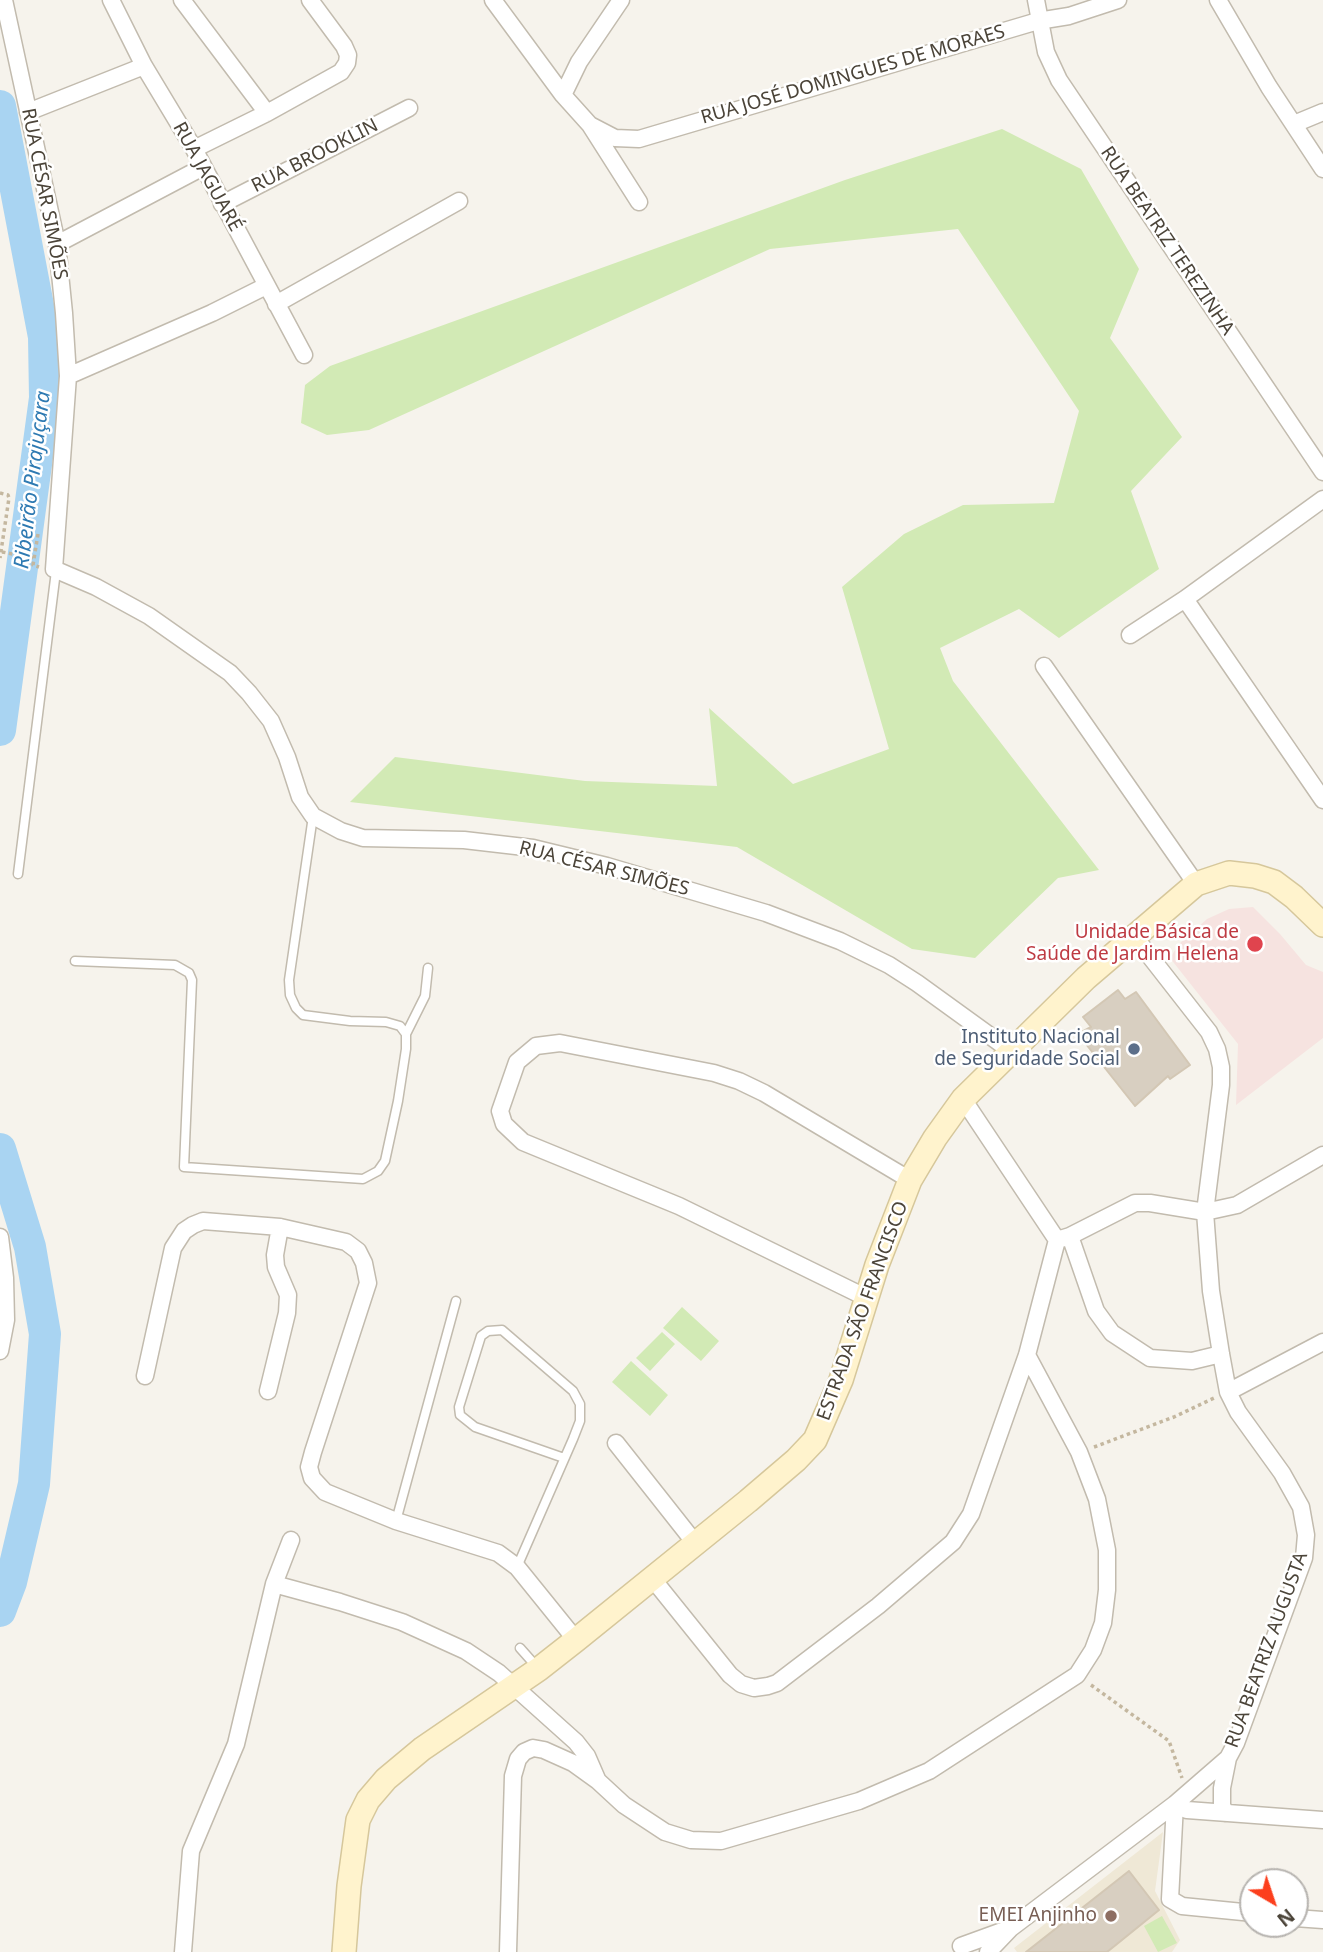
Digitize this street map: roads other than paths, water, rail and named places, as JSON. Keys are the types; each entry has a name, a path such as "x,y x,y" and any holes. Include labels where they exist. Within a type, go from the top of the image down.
{"main road":[{"name":"ESTRADA SÃO FRANCISCO","path":"344,1952 358,1820 368,1800 386,1779 412,1756 515,1686 576,1640 796,1460 815,1440 841,1380 886,1239 910,1180 963,1099 1086,978 1196,884 1229,873 1255,876 1274,882 1322,920"}],"street":[{"name":"RUA CÉSAR SIMÕES","path":"4,0 57,244 68,376 53,558 56,571"},
{"name":"RUA JAGUARÉ","path":"111,0 144,66 194,149 304,355"},
{"path":"182,0 267,113"},
{"path":"194,149 341,72 347,63 348,55 310,0"},
{"path":"493,0 563,95 590,125 639,202"},
{"path":"563,95 579,62 621,0"},
{"name":"RUA BEATRIZ TEREZINHA","path":"1035,0 1046,52 1059,80 1323,472"},
{"name":"RUA JOSÉ DOMINGUES DE MORAES","path":"590,125 615,138 639,139 1038,21 1069,16 1118,0"},
{"path":"1218,0 1269,87 1323,169"},
{"path":"28,112 144,66"},
{"name":"RUA BROOKLIN","path":"222,204 408,108"},
{"path":"1294,124 1323,112"},
{"path":"57,244 203,167"},
{"path":"276,304 459,201"},
{"path":"68,376 212,313 266,286"},
{"path":"1130,635 1185,599 1323,499"},
{"path":"56,571 96,587 149,616 230,673 271,721 287,757 300,797 313,816"},
{"path":"1185,599 1323,800"},
{"path":"1044,666 1196,884"},
{"name":"RUA CÉSAR SIMÕES","path":"313,816 341,831 363,838 464,840 533,848 607,866 766,913 840,941 889,965 1011,1051"},
{"name":"RUA BEATRIZ AUGUSTA","path":"1011,1928 1181,1799 1228,1758 1236,1743 1304,1558 1306,1535 1301,1507 1228,1392 1221,1354 1211,1291 1205,1212 1221,1085 1217,1049 1209,1032 1135,936"},
{"path":"867,1298 679,1206 523,1142 504,1124 500,1111 517,1062 536,1046 560,1043 714,1073 764,1093 910,1180"},
{"path":"963,1099 1063,1238 1096,1311 1112,1333 1150,1358 1192,1361 1221,1354"},
{"path":"652,1578 722,1666 741,1684 754,1688 777,1683 878,1606 953,1542 971,1514 1027,1355 1063,1238 1135,1203 1205,1212 1237,1205 1323,1155"},
{"path":"145,1376 173,1248 184,1231 203,1221 280,1227 346,1242 358,1251 364,1263 368,1283 309,1467 312,1478 325,1492 397,1521 498,1553 517,1567 576,1640"},
{"path":"268,1391 287,1313 288,1296 276,1267 275,1255 280,1227"},
{"path":"0,1238 6,1320 0,1351"},
{"path":"1228,1392 1323,1342"},
{"path":"508,1952 513,1776 518,1759 524,1752 533,1748 559,1755 598,1782 624,1805 665,1832 691,1840 721,1841 859,1801 929,1771 1077,1675 1093,1650 1103,1623 1107,1590 1107,1550 1099,1512 1079,1452 1027,1355"},
{"path":"616,1443 695,1543"},
{"path":"184,1952 191,1851 236,1744 274,1584 291,1540"},
{"path":"274,1584 340,1602 435,1636 466,1651 515,1686 576,1742 587,1756 598,1782"},
{"path":"1226,1812 1222,1806 1222,1788 1228,1758"},
{"path":"1181,1799 1187,1810 1323,1820"},
{"path":"1181,1799 1170,1899 1175,1904 1190,1908 1239,1912"},
{"path":"961,1950 1011,1928"},
{"path":"988,1952 1011,1928"}],"lane":[{"path":"18,874 56,571"},
{"path":"313,816 289,980 290,995 303,1016 350,1021 386,1021 400,1026 406,1034"},
{"path":"75,961 175,965 189,973 192,980 184,1167 363,1179 378,1171 385,1161 407,1049 406,1034 425,996 428,968"},
{"path":"397,1521 456,1301"},
{"path":"517,1567 580,1421 580,1404 573,1391 502,1330 488,1331 481,1336 459,1407 460,1415 474,1427 564,1458"},
{"path":"520,1648 539,1669"}],"waterway":[{"name":"Ribeirão Pirajuçara","path":"0,106 44,337 45,398 0,730"},
{"name":"Ribeirão Pirajuçara","path":"0,1149 30,1247 45,1334 34,1484 11,1582 0,1611"}],"place":[{"name":"Unidade Básica de Saúde de Jardim Helena","path":"1255,944"},
{"name":"Instituto Nacional de Seguridade Social","path":"1134,1049"},
{"name":"EMEI Anjinho","path":"1111,1916"}]}
